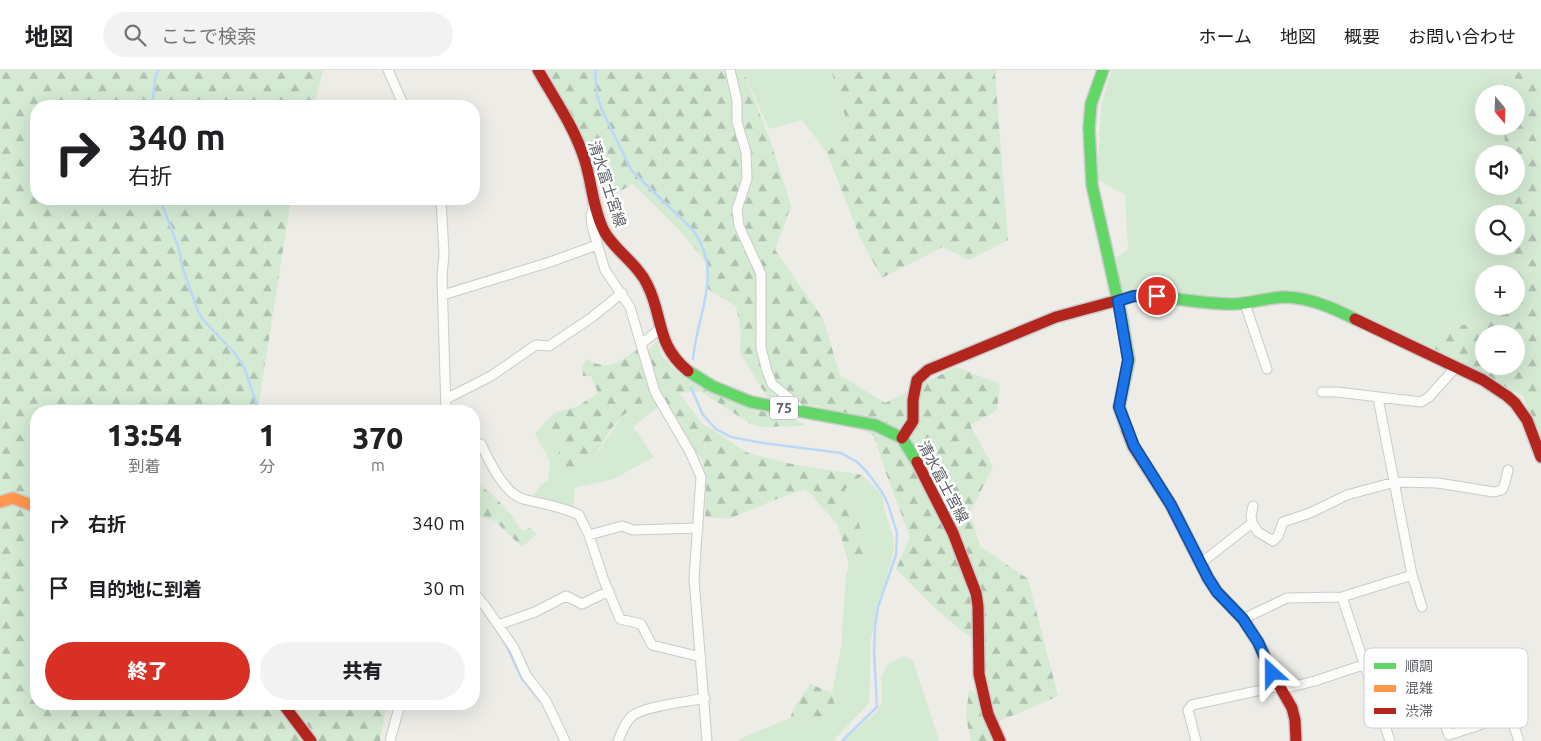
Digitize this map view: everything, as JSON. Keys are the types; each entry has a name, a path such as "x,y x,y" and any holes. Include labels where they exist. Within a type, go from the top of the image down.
{"street":[{"path":"388,70 401,100"},
{"name":"清水富士宮線","path":"538,70 578,143 585,162 599,219 612,243 646,280 653,296 663,338 671,354 680,365 697,378 737,398 874,425 902,438 914,454 953,533 971,576 978,606 981,690 988,714 1000,741"},
{"path":"730,70 737,100 737,122 746,152 747,180 737,209 739,226 761,274 762,348 772,384 795,403 799,410"},
{"path":"1103,70 1092,104 1090,120 1092,184 1118,301 1128,360 1119,407 1122,418 1134,446 1171,505 1217,592 1243,619 1258,642 1272,673 1292,708 1295,720 1296,741"},
{"path":"595,201 591,216 605,270 630,307 655,392 690,452 701,477 694,579 707,741"},
{"path":"441,205 444,254 443,295 446,405"},
{"path":"443,295 550,262 597,245"},
{"path":"446,400 491,376 536,345 549,346 591,318 622,293"},
{"path":"902,438 913,421 913,400 917,380 928,370 1056,317 1134,296 1157,296 1196,302 1245,304 1285,297 1309,300 1322,304 1483,380 1508,396 1518,405 1531,424 1541,457"},
{"path":"1245,304 1266,368"},
{"path":"641,344 661,328"},
{"path":"1322,392 1337,392 1421,402 1429,397 1455,368"},
{"path":"1378,398 1412,575 1422,607"},
{"path":"480,444 491,466 512,493 521,498 579,515 589,535 620,619 642,624 652,645 701,657"},
{"path":"1253,506 1252,523 1258,532 1273,542 1278,536 1283,522 1346,495 1395,482 1438,483 1494,492 1502,490 1508,470"},
{"path":"0,502 13,498 30,505"},
{"path":"1201,563 1252,523"},
{"path":"589,535 622,526 633,530 698,528"},
{"path":"1243,619 1287,598 1342,597 1412,575"},
{"path":"498,625 535,612 566,596 582,604 609,591"},
{"path":"1196,741 1188,710 1192,705 1315,680 1363,665 1342,597"},
{"path":"480,600 514,648 526,675 546,701 565,741"},
{"path":"618,741 632,716 645,710 705,698"},
{"path":"288,710 311,741"},
{"path":"390,741 398,710"},
{"path":"1385,728 1390,741"},
{"path":"1446,728 1449,735 1470,728"},
{"path":"1514,728 1519,741"}],"green space":[{"path":"0,70 323,70 316,100 30,100 30,205 290,205 258,405 30,405 30,710 386,710 380,741 0,741"},
{"path":"547,70 743,70 770,140 791,206 775,250 823,319 840,375 885,403 956,367 1000,384 997,410 970,425 993,467 970,512 980,546 1028,579 1058,696 997,722 978,644 937,610 896,569 910,537 874,436 818,406 769,400 740,353 741,331 736,306 708,289 707,263 679,230 633,184 611,196 595,182 583,135"},
{"path":"743,70 831,70 849,129 835,149 827,153 802,120 769,129"},
{"path":"831,70 997,70 995,74 1008,240 969,260 943,247 882,278 861,240 827,153 849,129"},
{"path":"1111,70 1500,70 1501,85 1475,85 1475,135 1504,135 1505,145 1475,145 1475,195 1508,195 1509,205 1475,205 1475,255 1513,255 1513,265 1475,265 1475,315 1502,315 1500,320 1445,327 1435,349 1317,294 1238,297 1121,292 1114,259 1128,249 1125,195 1097,179 1101,107"},
{"path":"1500,70 1541,70 1541,441 1523,396 1484,375 1525,375 1525,325 1475,325 1475,370 1435,349 1440,328 1500,320 1502,315 1525,315 1525,265 1513,265 1513,255 1525,255 1525,205 1509,205 1508,195 1525,195 1525,145 1505,145 1504,135 1525,135 1525,85 1501,85"},
{"path":"657,341 662,356 677,372 702,388 753,410 777,413 804,424 799,426 762,427 749,423 700,391 679,393 702,423 748,453 796,465 863,475 845,489 846,499 858,517 865,555 862,562 849,566 838,525 806,489 729,519 705,517 706,481 703,462 664,400 647,357 648,350"},
{"path":"638,348 652,395 649,399 623,415 610,430 590,464 578,471 563,471 557,461 560,447 545,422 556,412 577,407 598,393 591,376 583,376 582,366 586,359 601,365 614,364"},
{"path":"652,395 659,406 633,427 654,457 613,479 575,488 573,511 533,496 541,485 548,480 550,461 535,434 545,422 560,447 558,461 563,471 590,464 623,415 649,399"},
{"path":"863,476 882,494 884,509 893,536 894,549 871,638 869,703 833,741 738,741 790,718 810,724 834,707 832,693 841,648 846,575 849,566 862,562 865,555 858,517 846,499 845,489"},
{"path":"480,486 495,497 522,531 530,528 537,534 522,547 495,521 480,517"},
{"path":"904,656 913,661 939,741 842,741 876,713 882,701 881,677 888,664"},
{"path":"810,684 832,693 835,707 824,718 815,723 790,718 794,708"},
{"path":"969,690 976,693 987,721 992,741 971,741 966,717"}],"waterway":[{"path":"153,100 158,70"},
{"path":"595,70 597,95 602,110 631,170 693,230 702,246 707,262 708,278 693,359"},
{"path":"162,205 178,246 183,269 198,311 203,320 234,352 244,367 257,405"},
{"path":"691,388 703,415 716,429 731,437 841,453 857,462 867,472 882,492 888,504 897,533 896,555 878,607 875,628 874,652 877,707 842,741"},
{"path":"500,635 522,679 541,702"}],"traffic: fast":[{"path":"1103,70 1091,104 1089,128 1092,185 1122,319 1129,360 1119,407 1127,430"},
{"path":"1171,298 1232,304 1279,297 1304,299 1322,304 1355,319"},
{"path":"688,371 712,386 751,402 875,425 902,438 917,462"}],"traffic: slow":[{"path":"0,502 13,498 30,505"}],"traffic: jam":[{"path":"538,70 564,114 581,149 600,223 614,245 643,277 652,296 670,351 688,371"},
{"path":"902,438 913,421 913,400 917,380 928,370 1056,317 1134,296 1171,298"},
{"path":"1355,319 1483,380 1507,396 1515,403 1527,420 1541,457"},
{"path":"1127,430 1133,446 1171,505 1208,578 1217,592 1243,619 1258,642 1272,673 1292,708 1295,720 1296,741"},
{"path":"917,462 953,533 976,593 978,606 979,674 988,714 1000,741"},
{"path":"288,710 311,741"}],"route":[{"path":"1157,296 1134,296 1118,301 1128,360 1119,407 1122,418 1134,446 1171,505 1208,578 1217,592 1243,619 1258,642 1272,673"}]}
